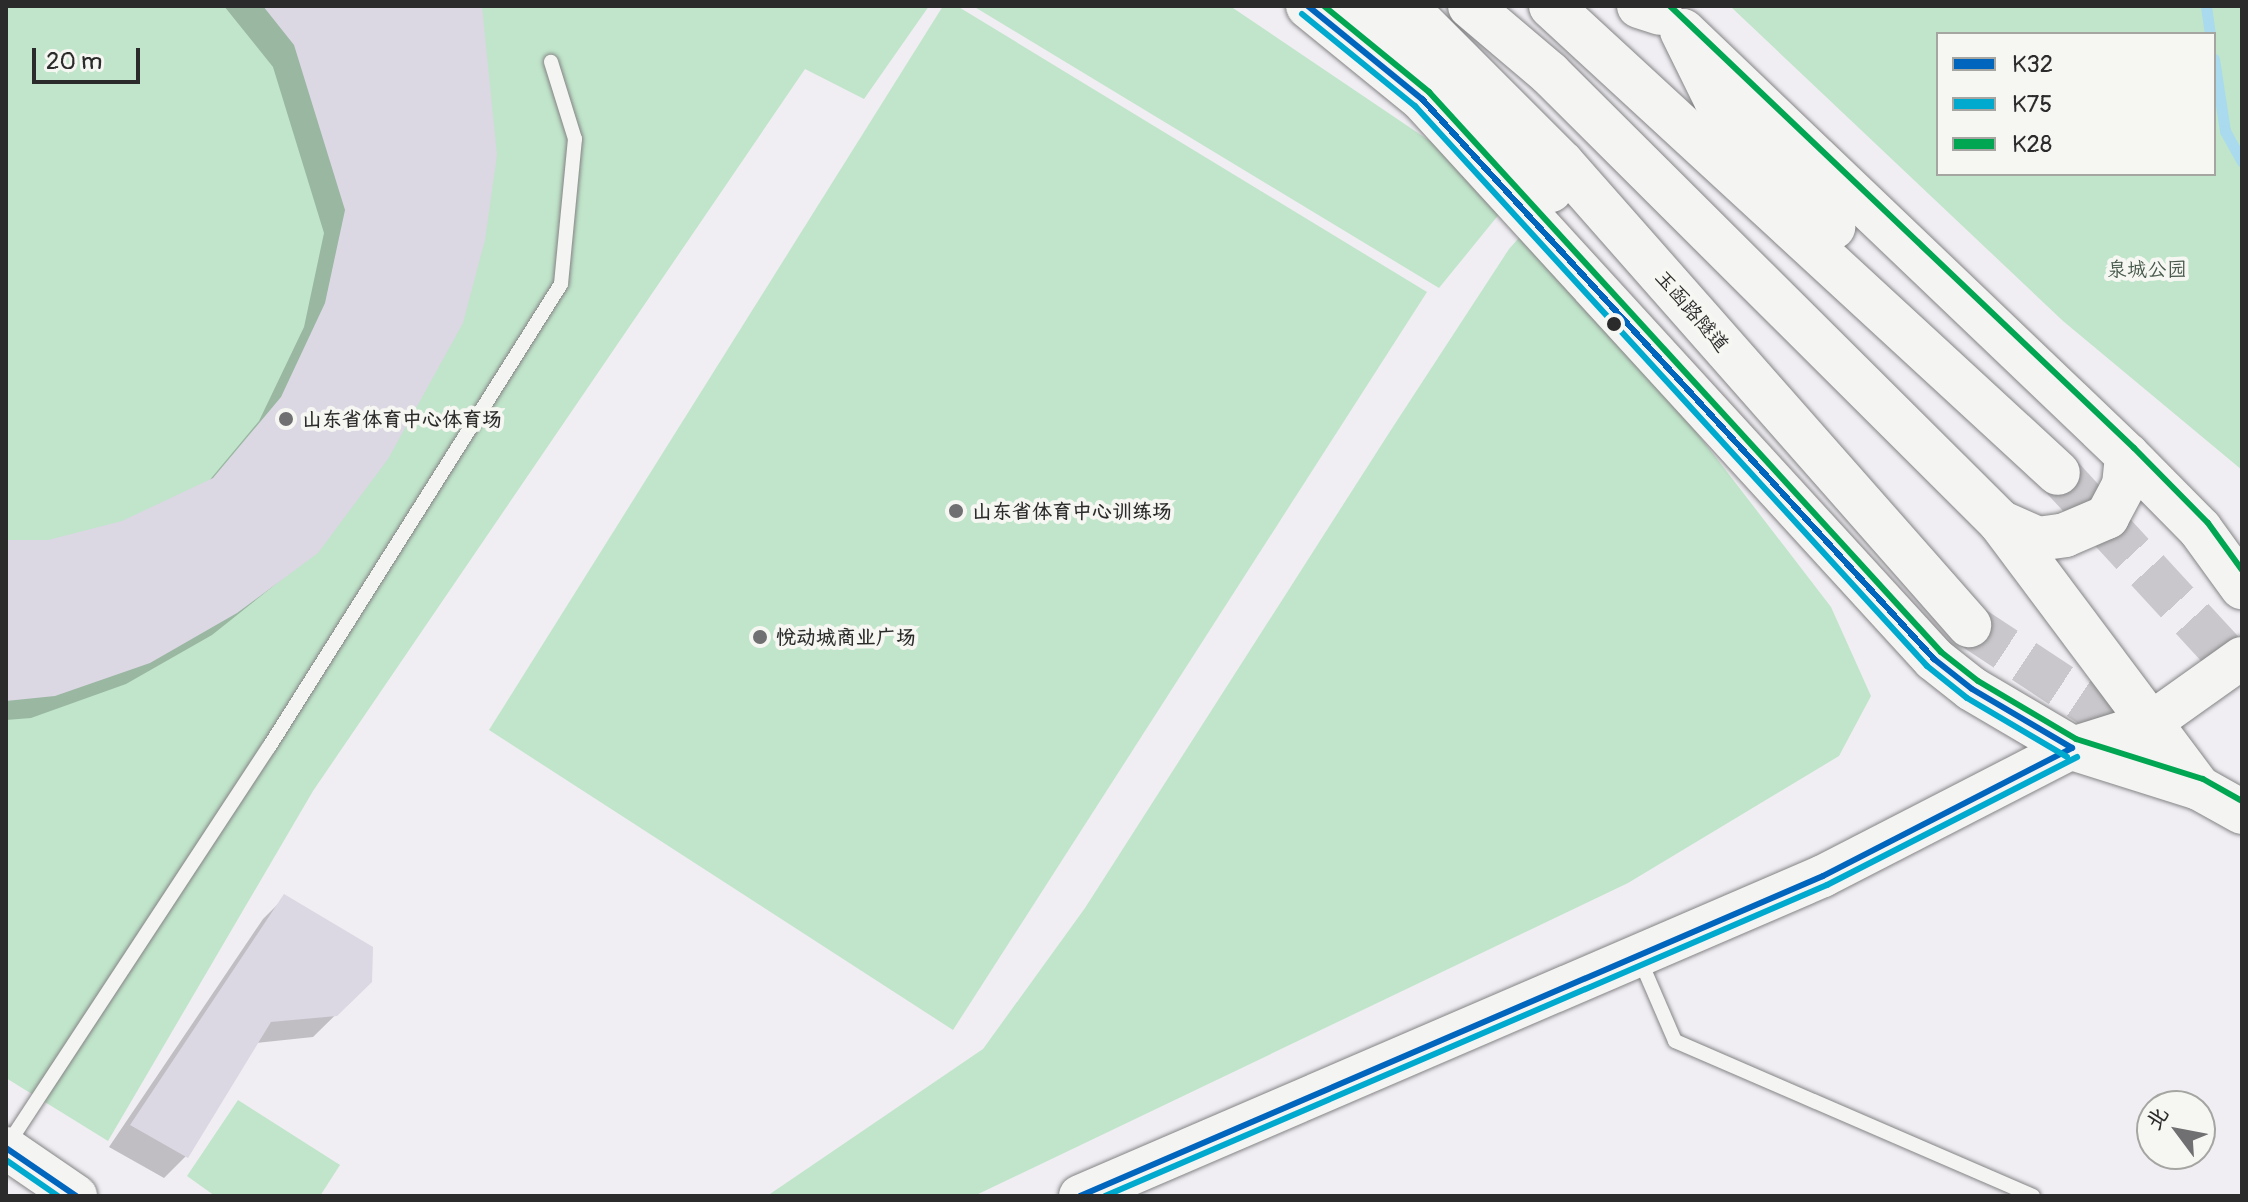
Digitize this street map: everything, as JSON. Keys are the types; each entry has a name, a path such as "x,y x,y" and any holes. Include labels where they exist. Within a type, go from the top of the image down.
{"main road":[{"path":"1308,6 1422,99 1934,659 1972,689 2072,748 2199,788 2242,812"},
{"path":"1353,6 1559,199 1840,502 1904,551"},
{"name":"玉函路隧道","path":"1405,6 1562,163 1969,625"},
{"path":"1470,6 1549,73 2000,522 2199,788"},
{"path":"1551,6 1976,392 2058,473"},
{"path":"1659,14 1716,100 1976,392"},
{"path":"1659,14 2127,455 2200,529 2242,587"},
{"path":"2000,522 2038,539 2065,535 2107,517 2124,485 2127,455"},
{"path":"1080,1196 1823,876 2072,748 2149,724 2242,658"},
{"path":"6,1148 76,1196"}],"lane":[{"path":"6,1148 269,747 561,284 575,139 551,62"},
{"path":"1638,956 1675,1041 2033,1196"}],"green space":[{"name":"山东省体育中心体育场","path":"6,6 929,6 864,99 805,69 313,791 108,1141 6,1078"},
{"name":"山东省体育中心训练场","path":"943,6 957,6 1427,292 953,1030 489,730"},
{"path":"973,6 1230,6 1495,185 1509,202 1439,288"},
{"name":"泉城公园","path":"1730,6 2242,6 2242,470 2063,321"},
{"path":"1534,221 1831,607 1871,696 1839,756 1628,883 974,1196 767,1196 983,1049 1085,908 1509,249"},
{"path":"238,1100 340,1165 320,1196 215,1196 187,1176"}],"building":[{"path":"263,6 482,6 497,155 485,240 463,323 388,459 318,553 237,613 150,663 55,696 6,701 6,540 48,540 122,521 213,478 281,397 325,303 345,210 294,45"},
{"path":"284,894 373,947 372,982 337,1016 271,1022 188,1158 130,1125"}],"waterway":[{"path":"2206,6 2210,32"},
{"path":"2216,72 2225,131 2242,162"}],"tunnel":[{"path":"2058,473 2242,673"},
{"path":"1969,625 2157,749"}],"transit line":[{"name":"K32","path":"1308,6 1422,99 1934,659 1972,689 2072,748"},
{"name":"K28","path":"1324,6 1429,92 1941,652 1978,681 2076,739 2203,779 2242,801"},
{"name":"K28","path":"1670,6 2134,448 2208,523 2242,570"},
{"name":"K75","path":"1302,14 1415,106 1927,666 1967,698 2067,757"},
{"name":"K32","path":"1080,1196 1823,876 2072,748"},
{"name":"K75","path":"1105,1196 1827,885 2077,757"},
{"name":"K32","path":"6,1148 76,1196"},
{"name":"K75","path":"6,1160 58,1196"}],"place":[{"name":"山东省体育中心体育场","path":"286,419"},
{"name":"山东省体育中心训练场","path":"956,511"},
{"name":"悦动城商业广场","path":"760,637"}]}
